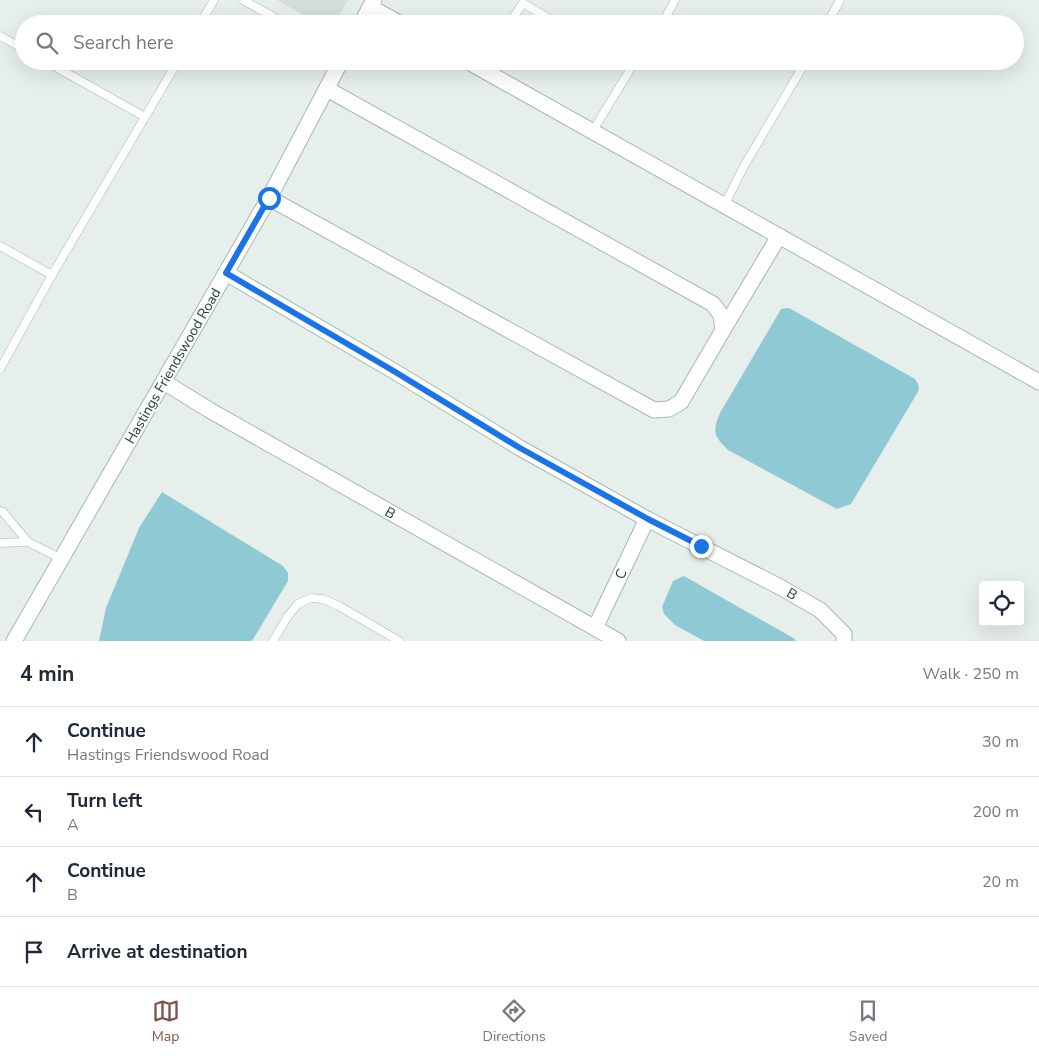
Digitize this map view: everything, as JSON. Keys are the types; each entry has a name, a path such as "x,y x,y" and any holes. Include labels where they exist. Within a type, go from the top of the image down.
{"street":[{"path":"366,15 372,3 388,15"},
{"name":"Hastings Friendswood Road","path":"14,641 269,198 336,70"},
{"path":"491,70 592,132 1039,382"},
{"path":"326,89 713,304 722,315 723,330"},
{"path":"269,198 654,410 668,408 681,402 779,236"},
{"name":"B","path":"226,273 392,370 520,448 648,519 780,587 820,610 844,634 844,641"},
{"name":"B","path":"164,382 210,411 618,641"},
{"name":"C","path":"595,628 648,519"}],"lane":[{"path":"205,15 214,0"},
{"path":"242,0 270,15"},
{"path":"667,15 675,0"},
{"path":"832,15 840,0"},
{"path":"515,15 523,3 543,15"},
{"path":"0,36 15,44"},
{"path":"61,70 145,117"},
{"path":"0,369 52,275 173,70"},
{"path":"592,132 630,70"},
{"path":"724,206 743,168 801,70"},
{"path":"0,246 52,275"},
{"path":"0,511 3,512 28,542 62,559"},
{"path":"0,543 28,542"},
{"path":"273,641 288,616 298,604 311,598 323,599 339,606 399,641"}],"shaded area":[{"path":"277,0 348,0 339,15 303,15"}],"water":[{"path":"789,308 915,379 918,384 919,390 851,504 837,509 728,450 717,437 715,429 720,413 781,309"},
{"path":"162,492 283,566 288,573 288,581 252,641 99,641 106,608 139,528"},
{"path":"684,576 796,641 704,641 675,625 664,614 662,607 673,581"}],"route":[{"path":"269,198 226,273 392,370 520,448 701,546"}]}
